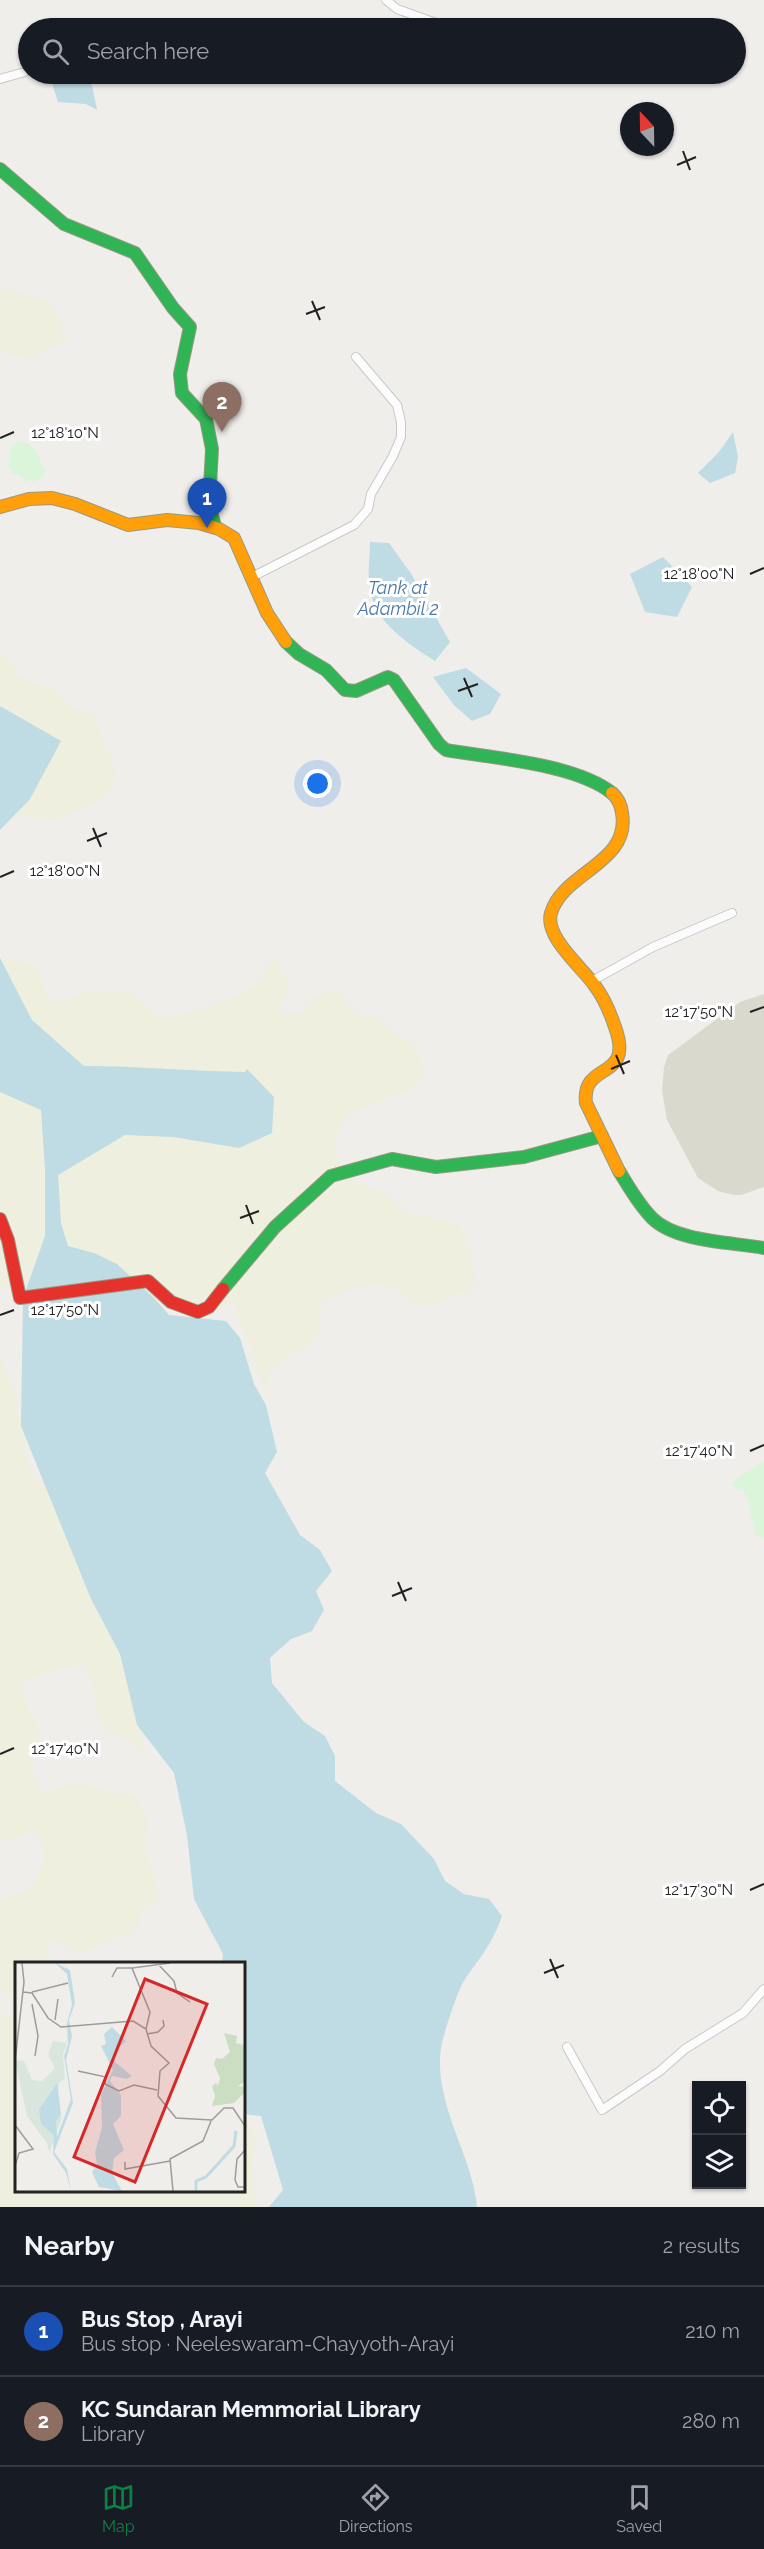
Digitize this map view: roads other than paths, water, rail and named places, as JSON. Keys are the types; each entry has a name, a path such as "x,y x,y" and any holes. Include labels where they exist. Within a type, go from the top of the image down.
{"main road":[{"path":"0,169 64,224 135,253 173,308 190,327 180,374 182,393 206,419 212,450 209,505 215,526"},
{"path":"0,507 26,497 48,496 74,503 133,526 157,520 169,520 215,526 227,531 234,538 267,613 283,639 300,654 315,661 326,670 345,690 356,691 388,677 394,680 439,744 446,750 523,763 572,775 608,789 621,805 623,826 616,847 608,857 556,900 549,915 552,929 592,981 608,1007 621,1048 620,1059 589,1083 585,1089 586,1102 636,1200 650,1216 663,1226 699,1237 764,1248"},
{"path":"0,1219 8,1240 20,1298 148,1281 163,1291 170,1301 194,1312 202,1312 209,1308 274,1227 331,1176 392,1159 436,1167 524,1157 602,1136"}],"street":[{"path":"387,0 397,9 422,18"},
{"path":"0,79 18,74"},
{"path":"252,577 354,525 368,509 371,494 400,437 401,422 397,405 356,357"},
{"path":"592,981 653,947 732,913"},
{"path":"567,2047 602,2110 651,2078 684,2049 743,2013 764,1989"}],"water":[{"path":"52,84 90,84 97,110 86,104 58,102"},
{"path":"733,432 738,457 735,473 710,483 698,473 719,452"},
{"name":"Tank at Adambil 2","path":"370,542 389,543 412,575 450,642 435,661 395,632 379,613 373,602 369,584"},
{"path":"663,557 692,587 677,617 645,612 630,574"},
{"path":"466,668 501,694 490,714 472,721 454,705 433,677"},
{"path":"0,706 61,741 30,799 0,830"},
{"path":"0,958 32,1020 84,1066 245,1072 247,1069 274,1097 272,1133 239,1148 173,1137 125,1135 58,1175 61,1223 68,1246 94,1253 117,1264 169,1315 226,1321 240,1338 254,1384 266,1405 277,1452 265,1473 300,1535 320,1550 332,1571 316,1591 324,1610 312,1631 291,1639 270,1658 272,1683 304,1722 325,1736 335,1756 335,1781 376,1813 401,1824 434,1859 445,1881 464,1894 489,1899 502,1916 482,1956 462,1984 441,2048 440,2069 443,2089 469,2169 477,2207 269,2207 283,2190 261,2116 244,2114 244,1962 222,1962 223,1954 194,1899 187,1835 174,1773 137,1725 120,1654 91,1599 21,1426 23,1298 45,1236 45,1169 41,1110 0,1092"}],"place":[{"name":"KC Sundaran Memmorial Library","path":"222,432"},
{"name":"Bus Stop , Arayi","path":"207,528"}]}
